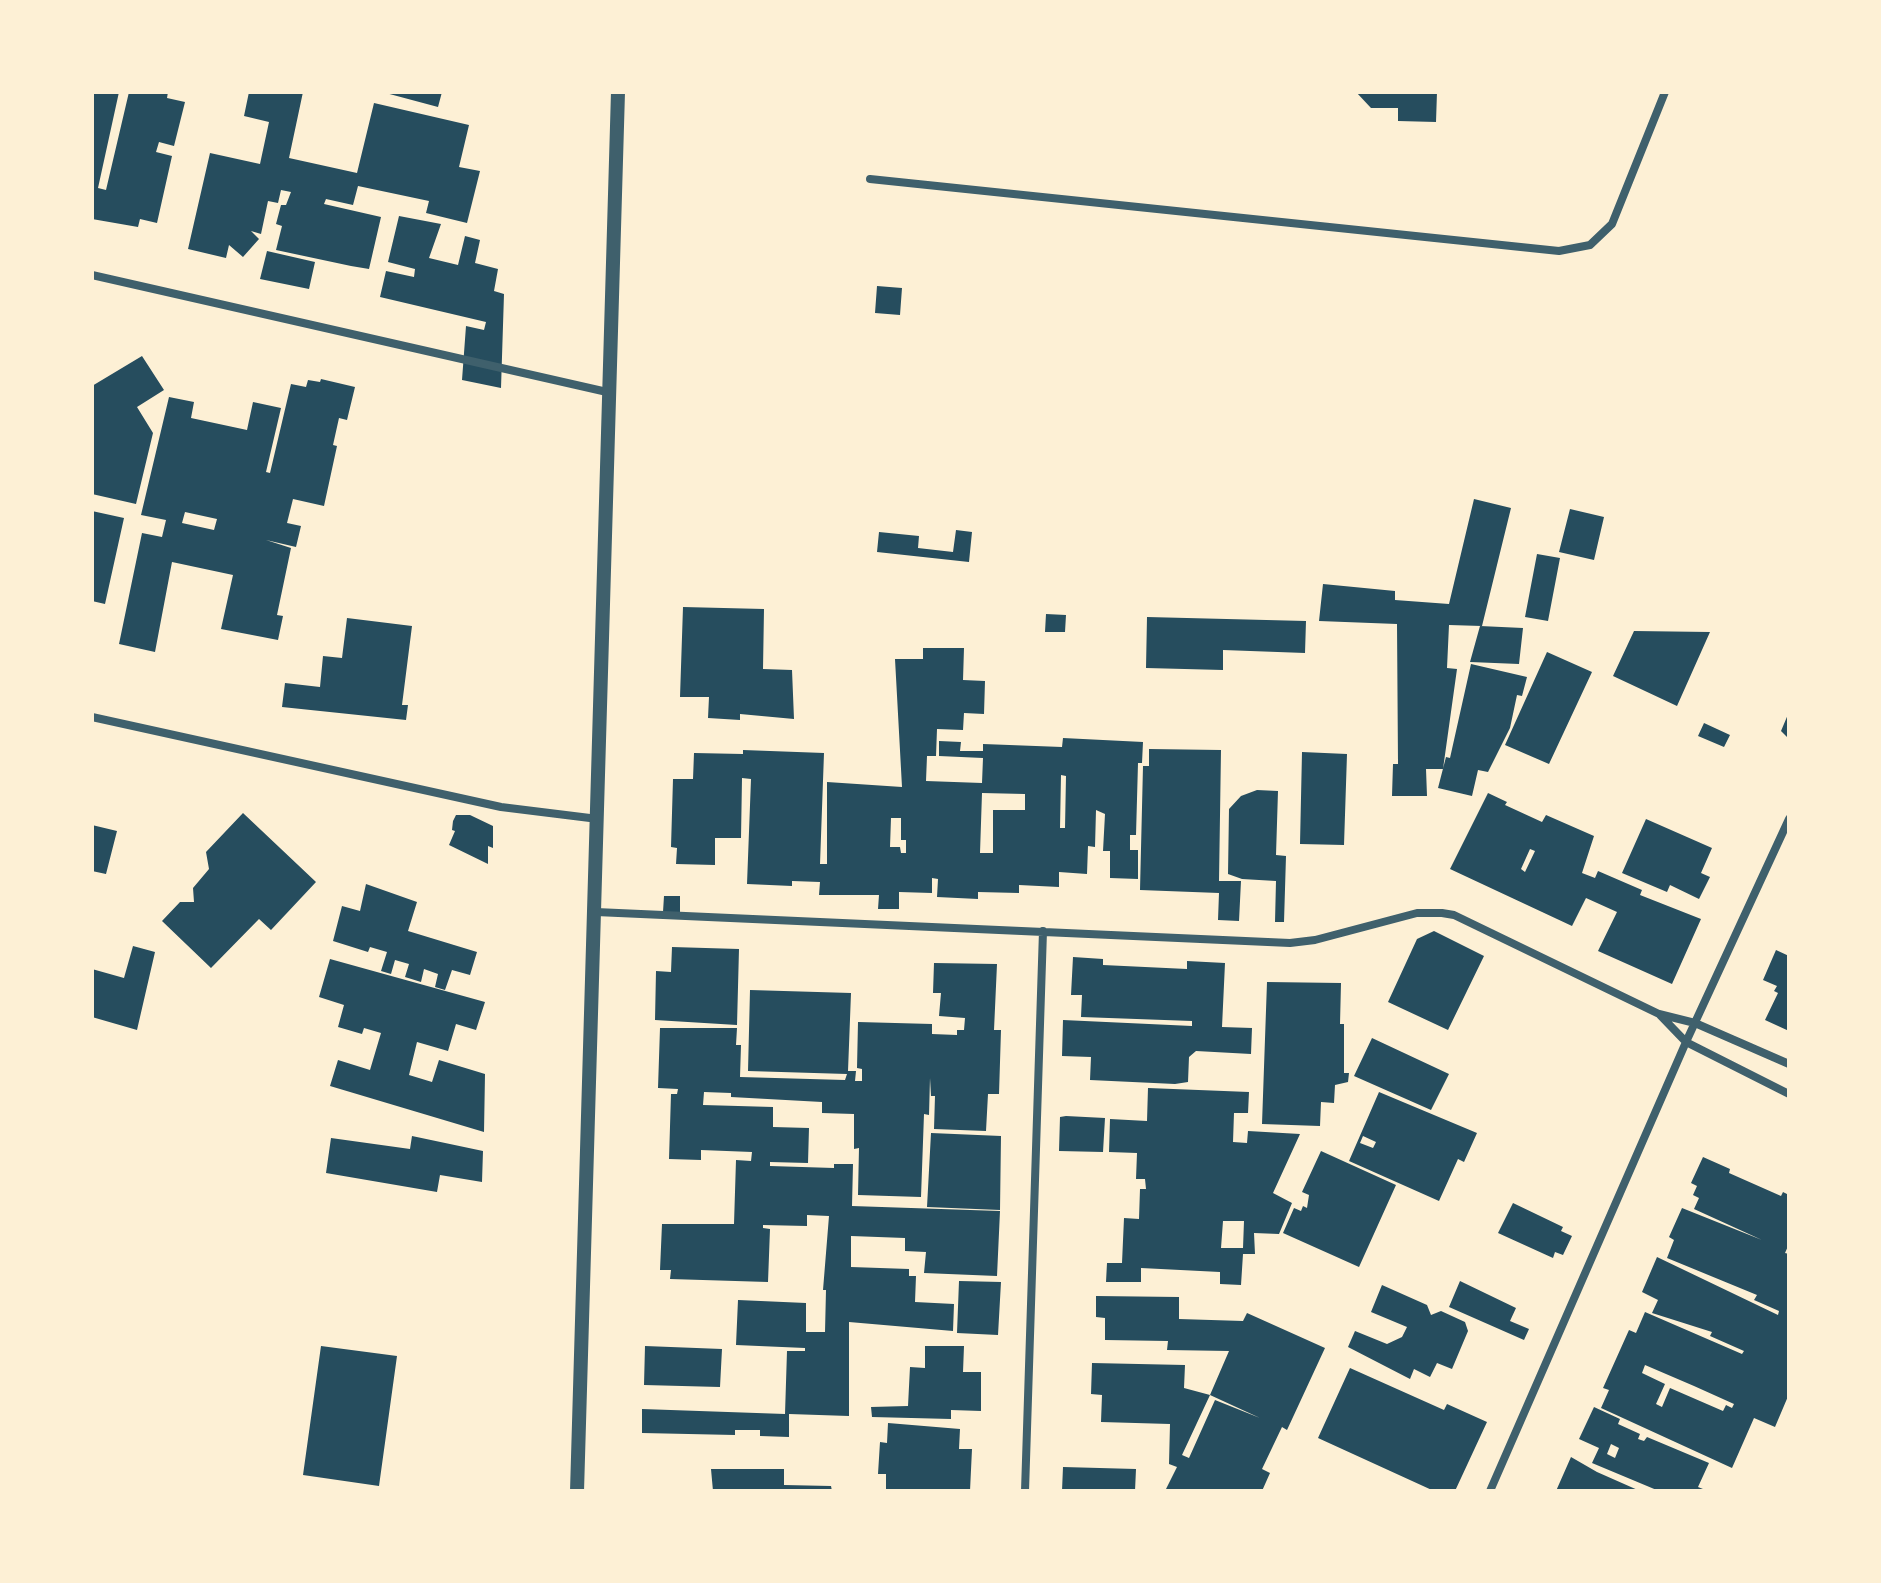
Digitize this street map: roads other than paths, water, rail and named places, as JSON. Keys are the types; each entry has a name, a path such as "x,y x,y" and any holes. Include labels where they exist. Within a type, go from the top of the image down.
{"street":[{"path":"577,1491 618,92"},
{"path":"870,179 1559,251 1590,245 1612,224 1665,92"},
{"path":"92,275 607,392"},
{"path":"92,717 501,807 598,819"},
{"path":"1490,1491 1686,1042 1789,819"},
{"path":"596,912 1290,943 1315,940 1417,913 1442,913 1454,915 1659,1014 1695,1023 1789,1064"},
{"path":"1025,1491 1043,931"},
{"path":"1659,1014 1686,1042 1789,1094"}]}
